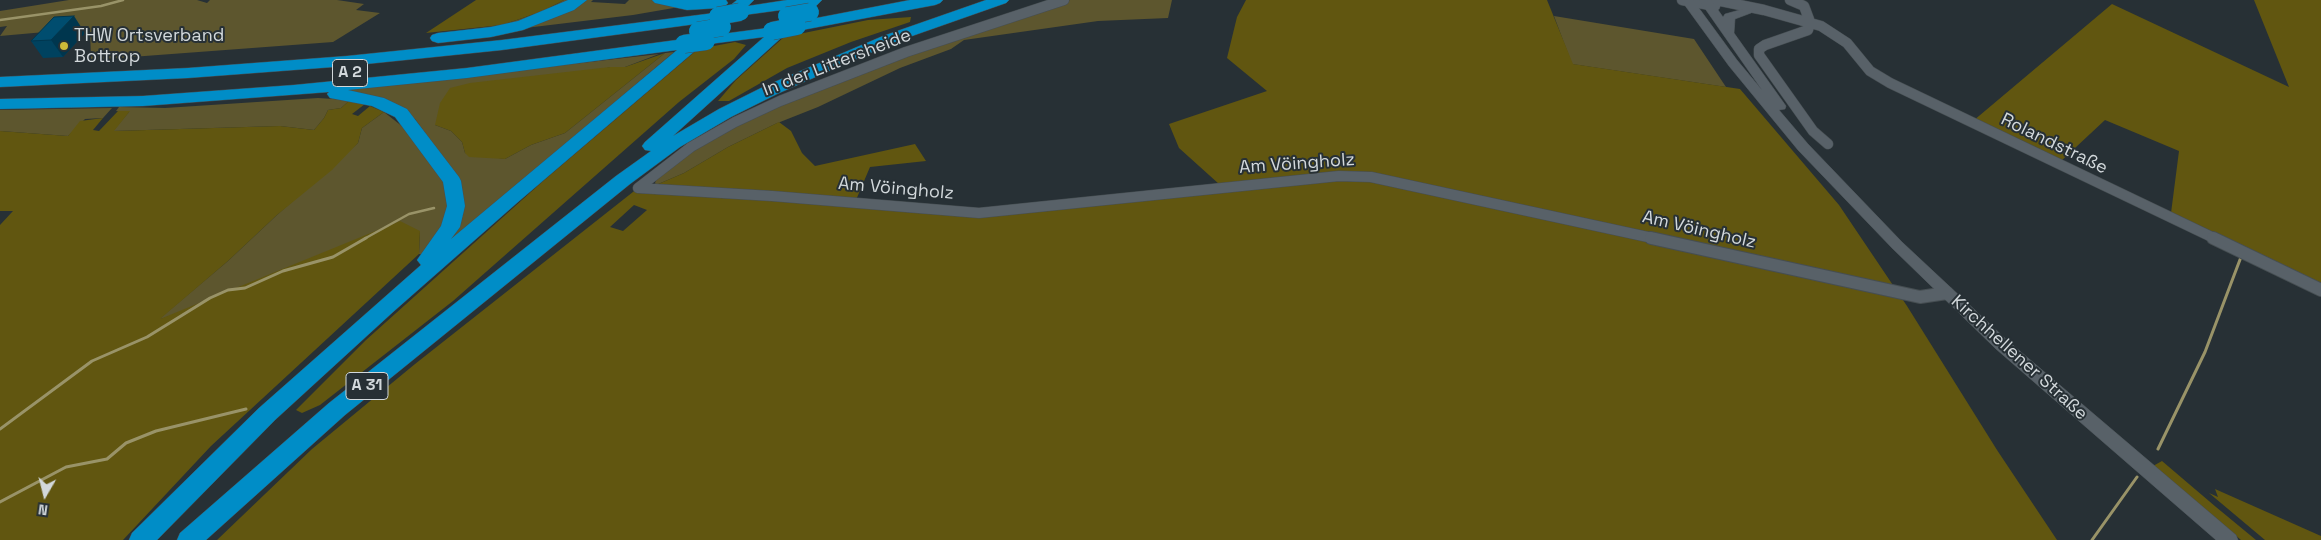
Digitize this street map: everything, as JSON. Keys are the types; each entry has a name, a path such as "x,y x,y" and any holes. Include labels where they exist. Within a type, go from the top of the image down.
{"highway":[{"path":"0,72 241,56 491,32 523,25 568,7 579,0"},
{"path":"660,0 676,4 697,5 741,3"},
{"name":"A 2","path":"0,95 195,86 527,55 702,36 741,3 811,4 880,0"},
{"path":"0,104 143,101 294,90 467,73 684,48 702,36 772,30 792,21 935,0"},
{"path":"550,238 623,180 674,143 725,112 771,90 881,43 1001,0"},
{"path":"684,48 741,3"},
{"path":"550,238 811,4"},
{"name":"A 2","path":"0,82 188,73 347,61 720,21 792,21 811,4"},
{"name":"A 31","path":"142,540 267,414 386,307 684,48"},
{"path":"294,90 351,95 390,106 407,120 452,181 456,206 450,227 432,254 386,307"},
{"name":"A 31","path":"189,540 338,409 550,238"}],"main road":[{"name":"Kirchhellener Straße","path":"1686,0 1750,84 1803,147 1896,244 2053,389 2228,540"},
{"name":"Kirchhellener Straße","path":"1709,2 1728,34 1838,183"},
{"path":"1728,34 1729,17 1747,11"}],"street":[{"name":"In der Littersheide","path":"638,188 691,147 735,122 780,101 880,62 1064,0"},
{"path":"1686,0 1709,2"},
{"path":"1790,0 1804,6 1810,22 1808,30 1765,45 1759,50 1759,55 1813,131 1828,144"},
{"name":"Rolandstraße","path":"1709,2 1747,11 1784,15"},
{"name":"Rolandstraße","path":"1709,2 1784,15 1810,22 1834,33 1847,42 1870,71 1890,83 2321,290"},
{"name":"Am Vöingholz","path":"638,188 772,196 978,213 1339,176 1371,177 1920,297 1947,293"}],"shaded area":[{"path":"69,0 197,0 207,3 210,0 337,0 364,4 356,10 380,13 333,42 91,60 90,28 0,36 7,26 0,27 0,11"},
{"path":"476,0 564,0 543,11 502,25 426,33"},
{"path":"564,0 593,0 591,2 625,4 629,0 720,0 633,15 517,29 473,29 502,25 544,11"},
{"path":"1070,0 1172,0 1168,18 1098,21 964,40 951,49 900,68 818,107 775,124 728,147 684,173 656,185 655,183 657,177 687,153 758,113 988,25"},
{"path":"1246,0 1547,0 1573,64 1740,89 1839,205 1907,306 1997,450 2057,540 217,540 312,449 415,364 638,188 979,213 1219,184 1179,148 1169,124 1267,91 1227,58 1237,17","holes":["634,205 647,210 623,231 610,227"]},
{"path":"2254,0 2321,0 2321,285 2171,213 2179,151 2105,120 2060,162 1973,121 2112,4 2289,87"},
{"path":"1554,16 1694,39 1726,87 1572,64"},
{"path":"911,17 910,22 851,42 787,68 729,101 718,101 736,80 784,37 868,20"},
{"path":"735,42 746,45 734,59 679,102 453,301 320,405 302,413 296,410 366,340 542,182 698,49"},
{"path":"674,52 445,246 463,216 463,206 453,171 415,119 397,105 383,98 345,90 659,54 625,67 610,67 435,125 451,131 462,142 465,153 505,159 531,145 565,133 665,53"},
{"path":"665,53 565,133 531,145 505,159 469,157 465,153 462,142 451,131 435,125 440,103 450,88 470,83 610,67 625,67"},
{"path":"318,98 350,100 341,108 328,110 314,130 280,126 113,131 129,112 116,111 119,107 165,108"},
{"path":"350,100 365,104 352,114 358,116 370,106 384,112 362,128 358,143 332,170 277,215 228,261 160,319 400,221 420,231 419,254 211,446 123,540 0,540 0,225 13,211 0,211 0,131 68,136 80,121 103,118 93,130 99,131 118,111 130,111 114,131 280,126 314,130 328,110 341,108"},
{"path":"112,108 103,118 85,119 68,136 0,131 0,110"},
{"path":"384,112 403,127 444,181 451,204 448,221 426,254 419,254 420,231 158,320 228,261 358,143 362,128"},
{"path":"779,122 791,131 802,153 815,166 915,144 926,161 870,167 856,200 656,185 684,173 728,147"},
{"path":"2162,461 2256,540 2241,540 2153,466"},
{"path":"2215,489 2321,536 2321,540 2265,540 2209,493 2218,497"}],"building":[{"path":"74,16 51,40 31,41 54,17"}],"waterway":[{"path":"0,20 101,6 123,0"},
{"path":"364,239 409,214 434,208"},
{"path":"0,429 92,361 147,337 210,298 228,290 245,288 283,271 333,257 366,238"},
{"path":"2158,449 2205,352 2241,257"},
{"path":"0,502 66,467 107,459 126,443 156,431 246,409"},
{"path":"2092,540 2137,477"}],"place":[{"name":"THW Ortsverband Bottrop","path":"64,46"}]}
